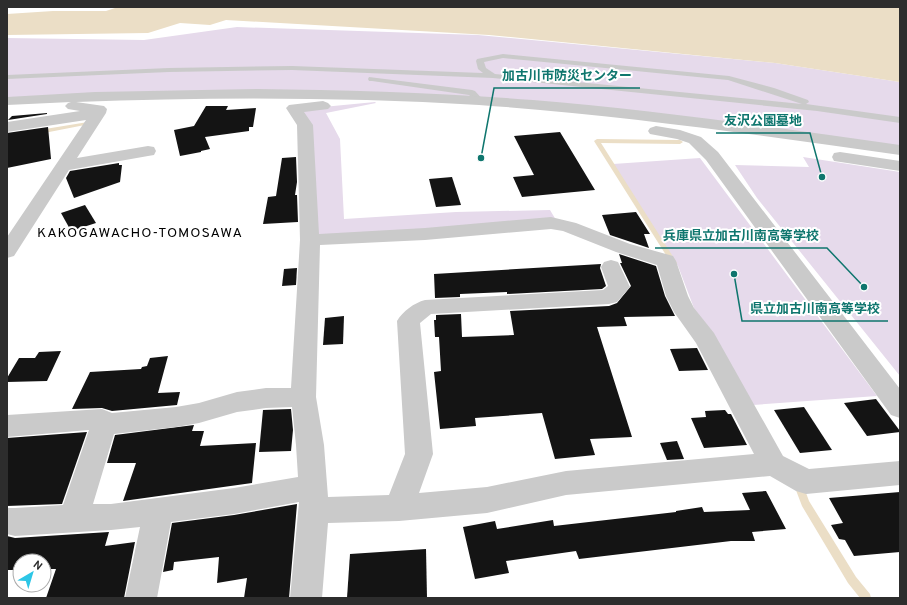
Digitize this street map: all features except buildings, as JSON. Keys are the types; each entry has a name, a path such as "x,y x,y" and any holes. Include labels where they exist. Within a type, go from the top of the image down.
{"street":[{"path":"7,101 27,99 208,93 392,96 480,101 684,121 900,150"},
{"path":"7,127 98,113 208,93"},
{"path":"306,598 313,498 310,444 303,397 310,240 305,125 294,108 377,100 392,96"},
{"path":"7,252 98,113 99,109 38,103 27,99"},
{"path":"480,101 506,109 680,134 695,140 712,156 900,408"},
{"path":"695,140 722,140 900,166"},
{"path":"63,166 148,151"},
{"path":"310,240 425,234 550,222 569,227 623,248 666,261 677,296 685,312 706,339 773,464 806,482 900,474"},
{"path":"399,508 419,454 408,321 425,307 609,297 619,287 610,268"},
{"path":"104,424 176,417 199,413 237,402 266,398 303,397"},
{"path":"7,426 102,419 104,424 74,518"},
{"path":"7,521 15,522 74,518 111,518 234,501 313,498 399,508 487,500 566,483 773,464"},
{"path":"141,598 158,511"}],"lane":[{"path":"493,76 482,69 480,61 503,56 729,78 771,90 826,110"},
{"path":"336,66 338,74 472,93 480,101"},
{"path":"7,77 169,70 336,66 493,76 826,110 900,120"},
{"path":"729,78 742,88 743,93 732,100"}],"shaded area":[{"path":"118,7 900,7 900,82 775,63 489,35 226,20 210,25 180,23 148,33 7,35 7,14 53,11 106,11"},
{"path":"237,27 478,35 775,63 900,82 900,147 445,96 7,98 7,38 144,40"},
{"path":"376,103 326,113 340,139 344,219 456,212 550,210 556,220 318,237 302,109"},
{"path":"803,157 900,172 900,376 757,198 735,165 809,167"},
{"path":"700,158 877,396 753,405 697,316 678,266 613,164"}],"waterway":[{"path":"39,132 88,123"},
{"path":"674,263 597,141 680,142"},
{"path":"799,485 805,503 852,580 866,598"}],"place":[{"name":"加古川市防災センター","path":"481,158"},
{"name":"友沢公園墓地","path":"822,177"},
{"name":"県立加古川南高等学校","path":"734,274"},
{"name":"兵庫県立加古川南高等学校","path":"864,287"}],"district":[{"name":"KAKOGAWACHO-TOMOSAWA","path":"140,232"}]}
